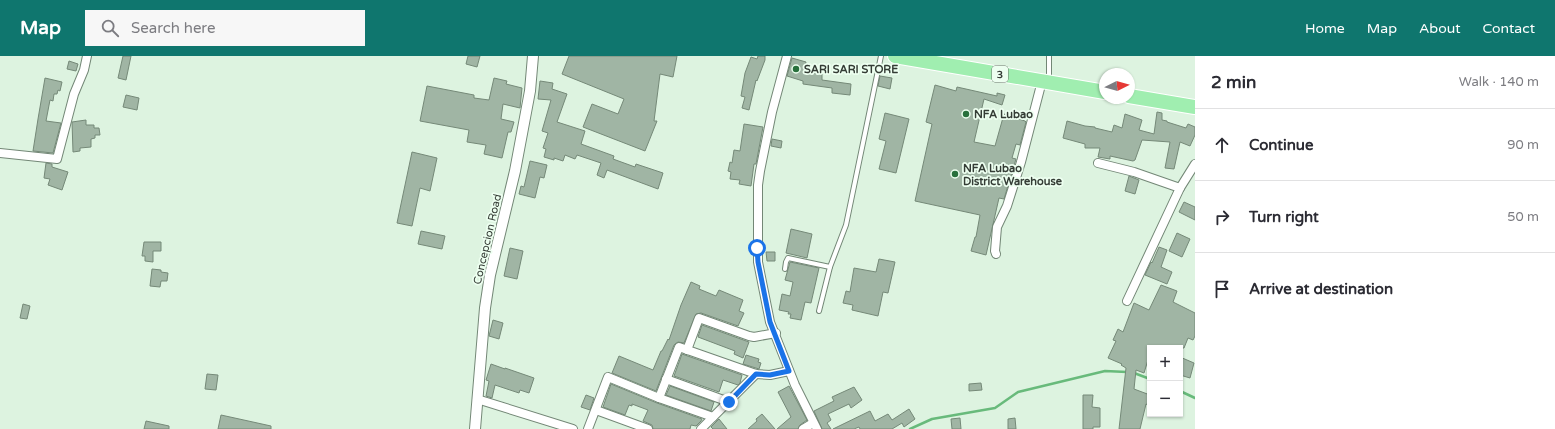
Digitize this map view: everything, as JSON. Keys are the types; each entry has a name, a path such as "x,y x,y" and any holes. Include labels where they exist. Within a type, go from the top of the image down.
{"highway":[{"name":"3","path":"895,56 1099,91"},
{"path":"1135,97 1195,107"}],"street":[{"path":"0,153 57,159 74,94 88,56"},
{"name":"Concepcion Road","path":"475,429 483,327 489,281 515,171 530,90 532,56"},
{"path":"788,56 772,112 758,185 758,262 770,322 776,333 789,371 815,426 803,429"},
{"path":"996,254 995,251 998,227 1007,206 1046,82"},
{"path":"1098,163 1134,172 1180,188"},
{"path":"1127,300 1180,188 1195,164"},
{"path":"687,350 699,318 754,337 776,333"},
{"path":"659,398 679,347 756,374 770,375 789,371"},
{"path":"701,429 756,374"},
{"path":"588,429 608,377 659,398 713,417"},
{"path":"666,379 729,402"},
{"path":"477,399 573,429"},
{"path":"596,410 648,429"}],"lane":[{"path":"819,311 830,267 846,225 881,56"},
{"path":"1046,82 1049,56"},
{"path":"785,269 788,258 830,267"}],"building":[{"path":"123,56 131,56 126,80 118,78"},
{"path":"468,56 480,56 477,67 466,64"},
{"path":"569,56 677,56 673,77 660,74 654,121 657,121 645,151 583,127 592,104 618,114 624,99 562,74"},
{"path":"758,56 765,56 765,60 757,81 756,80 749,110 742,108 745,97 741,96 745,73 751,57 757,59"},
{"path":"792,58 806,62 804,71 822,74 822,80 851,84 850,95 832,93 832,88 803,84 803,81 787,76"},
{"path":"69,61 78,64 76,71 67,69"},
{"path":"880,76 892,78 890,89 878,86"},
{"path":"45,78 62,82 60,91 58,90 57,94 54,94 53,101 50,100 46,121 61,123 53,153 33,151"},
{"path":"494,78 507,81 506,84 522,88 520,108 503,104 501,119 514,122 511,132 508,132 502,158 484,154 486,145 467,142 469,130 420,121 427,86 474,95 474,98 489,100"},
{"path":"540,81 553,83 552,89 567,94 557,122 585,131 581,144 614,156 613,159 635,167 636,164 663,173 658,189 607,170 604,178 597,175 601,163 577,155 575,159 565,155 563,161 544,157 546,149 543,148 548,133 542,131 551,100 538,99"},
{"path":"935,85 956,91 957,87 997,96 997,93 1005,95 1002,105 984,99 974,142 995,146 1004,114 1026,122 1020,145 1016,144 1012,158 1016,159 1004,199 999,198 986,255 971,251 976,237 980,215 915,201 932,124 926,122"},
{"path":"126,95 139,98 137,110 123,107"},
{"path":"1157,112 1162,113 1162,120 1167,122 1186,128 1188,124 1195,127 1195,135 1190,146 1180,142 1174,169 1165,168 1170,142 1142,140 1135,160 1133,161 1110,156 1110,159 1098,157 1100,148 1085,148 1085,144 1063,138 1067,121 1112,132 1114,125 1122,128 1125,114 1142,120 1139,130 1154,134"},
{"path":"885,113 909,119 896,173 879,169 886,141 879,139"},
{"path":"86,120 86,125 94,125 94,128 99,128 100,135 95,135 95,138 91,139 91,147 80,148 80,151 73,152 72,122"},
{"path":"744,124 763,127 756,164 754,164 751,186 739,184 740,180 730,179 731,172 728,171 730,162 732,163 734,150 740,151"},
{"path":"772,139 782,141 781,148 771,146"},
{"path":"412,152 437,158 430,191 420,188 412,226 397,223"},
{"path":"530,161 547,165 544,178 540,177 535,198 519,194 521,186 524,187"},
{"path":"46,163 52,164 52,167 68,172 62,190 48,185 50,179 44,178"},
{"path":"1129,176 1139,180 1135,194 1125,191"},
{"path":"1184,202 1195,207 1195,220 1179,212"},
{"path":"791,229 812,234 807,258 786,253"},
{"path":"421,231 445,236 442,249 418,244"},
{"path":"1177,233 1190,239 1182,257 1169,251"},
{"path":"144,242 161,242 161,251 153,251 153,262 145,261 145,256 142,256"},
{"path":"1159,247 1167,250 1161,267 1172,272 1167,284 1145,275"},
{"path":"510,248 523,251 517,279 504,276"},
{"path":"766,252 775,252 775,261 767,261"},
{"path":"879,259 895,262 888,293 883,292 878,316 852,310 853,305 843,303 846,291 850,292 854,268 876,272"},
{"path":"790,262 819,268 811,303 805,302 801,320 790,318 791,314 788,314 789,312 779,310 782,294 790,296 793,282 785,280"},
{"path":"152,269 161,270 161,272 168,273 167,281 161,281 160,287 150,286"},
{"path":"691,282 700,286 699,289 716,296 719,290 743,300 739,311 744,313 738,326 701,313 696,314 684,343 678,342 674,345 656,391 612,373 619,356 653,370 661,351 668,339 669,340"},
{"path":"1161,285 1177,291 1173,302 1195,313 1195,336 1193,340 1188,338 1184,348 1183,345 1147,345 1147,363 1144,373 1136,370 1134,389 1147,394 1147,404 1140,429 1119,429 1126,368 1121,365 1122,364 1108,358 1116,341 1113,340 1118,329 1123,332 1134,303 1149,310"},
{"path":"23,304 30,306 27,319 20,318"},
{"path":"493,320 503,323 499,339 489,336"},
{"path":"702,325 749,342 743,358 734,354 735,351 698,337"},
{"path":"682,354 742,375 740,383 738,385 723,380 719,392 674,376"},
{"path":"746,355 759,359 758,362 761,363 759,369 743,364"},
{"path":"1183,358 1194,363 1190,378 1183,376"},
{"path":"491,364 534,378 529,393 520,390 519,393 495,385 492,398 486,396 489,381 486,380"},
{"path":"207,374 218,375 216,390 205,389"},
{"path":"981,383 982,390 969,391 969,384"},
{"path":"611,384 657,403 702,419 696,426 691,425 690,429 653,429 652,425 643,421 648,410 632,404 632,406 629,405 625,415 603,407"},
{"path":"670,386 714,402 711,411 666,395"},
{"path":"789,386 807,420 800,425 798,429 777,429 791,417 778,392"},
{"path":"854,387 862,400 851,408 849,404 828,414 831,420 827,423 831,429 822,429 814,411 834,401 832,397"},
{"path":"586,395 594,398 590,410 581,407"},
{"path":"1083,395 1093,395 1092,407 1100,408 1100,427 1083,429"},
{"path":"909,409 915,419 904,427 902,423 892,429 860,429 859,427 854,429 833,429 870,411 875,421 888,414 892,420"},
{"path":"762,414 775,429 748,429 757,421 756,419"},
{"path":"221,415 271,426 271,429 218,429"},
{"path":"960,418 961,429 952,429 951,419"},
{"path":"1015,418 1016,429 1008,429 1008,419"},
{"path":"719,419 727,429 713,429 711,427"},
{"path":"146,421 169,426 169,429 144,429"}],"waterway":[{"path":"910,429 932,419 995,408 1018,392 1105,371 1127,372"},
{"path":"1134,373 1147,378"},
{"path":"1183,392 1195,398"}],"place":[{"name":"SARI SARI STORE","path":"796,69"},
{"name":"NFA Lubao","path":"966,114"},
{"name":"NFA Lubao District Warehouse","path":"955,174"}],"route":[{"path":"729,402 756,374 770,375 789,371 776,333 770,322 758,262 757,248"}]}
